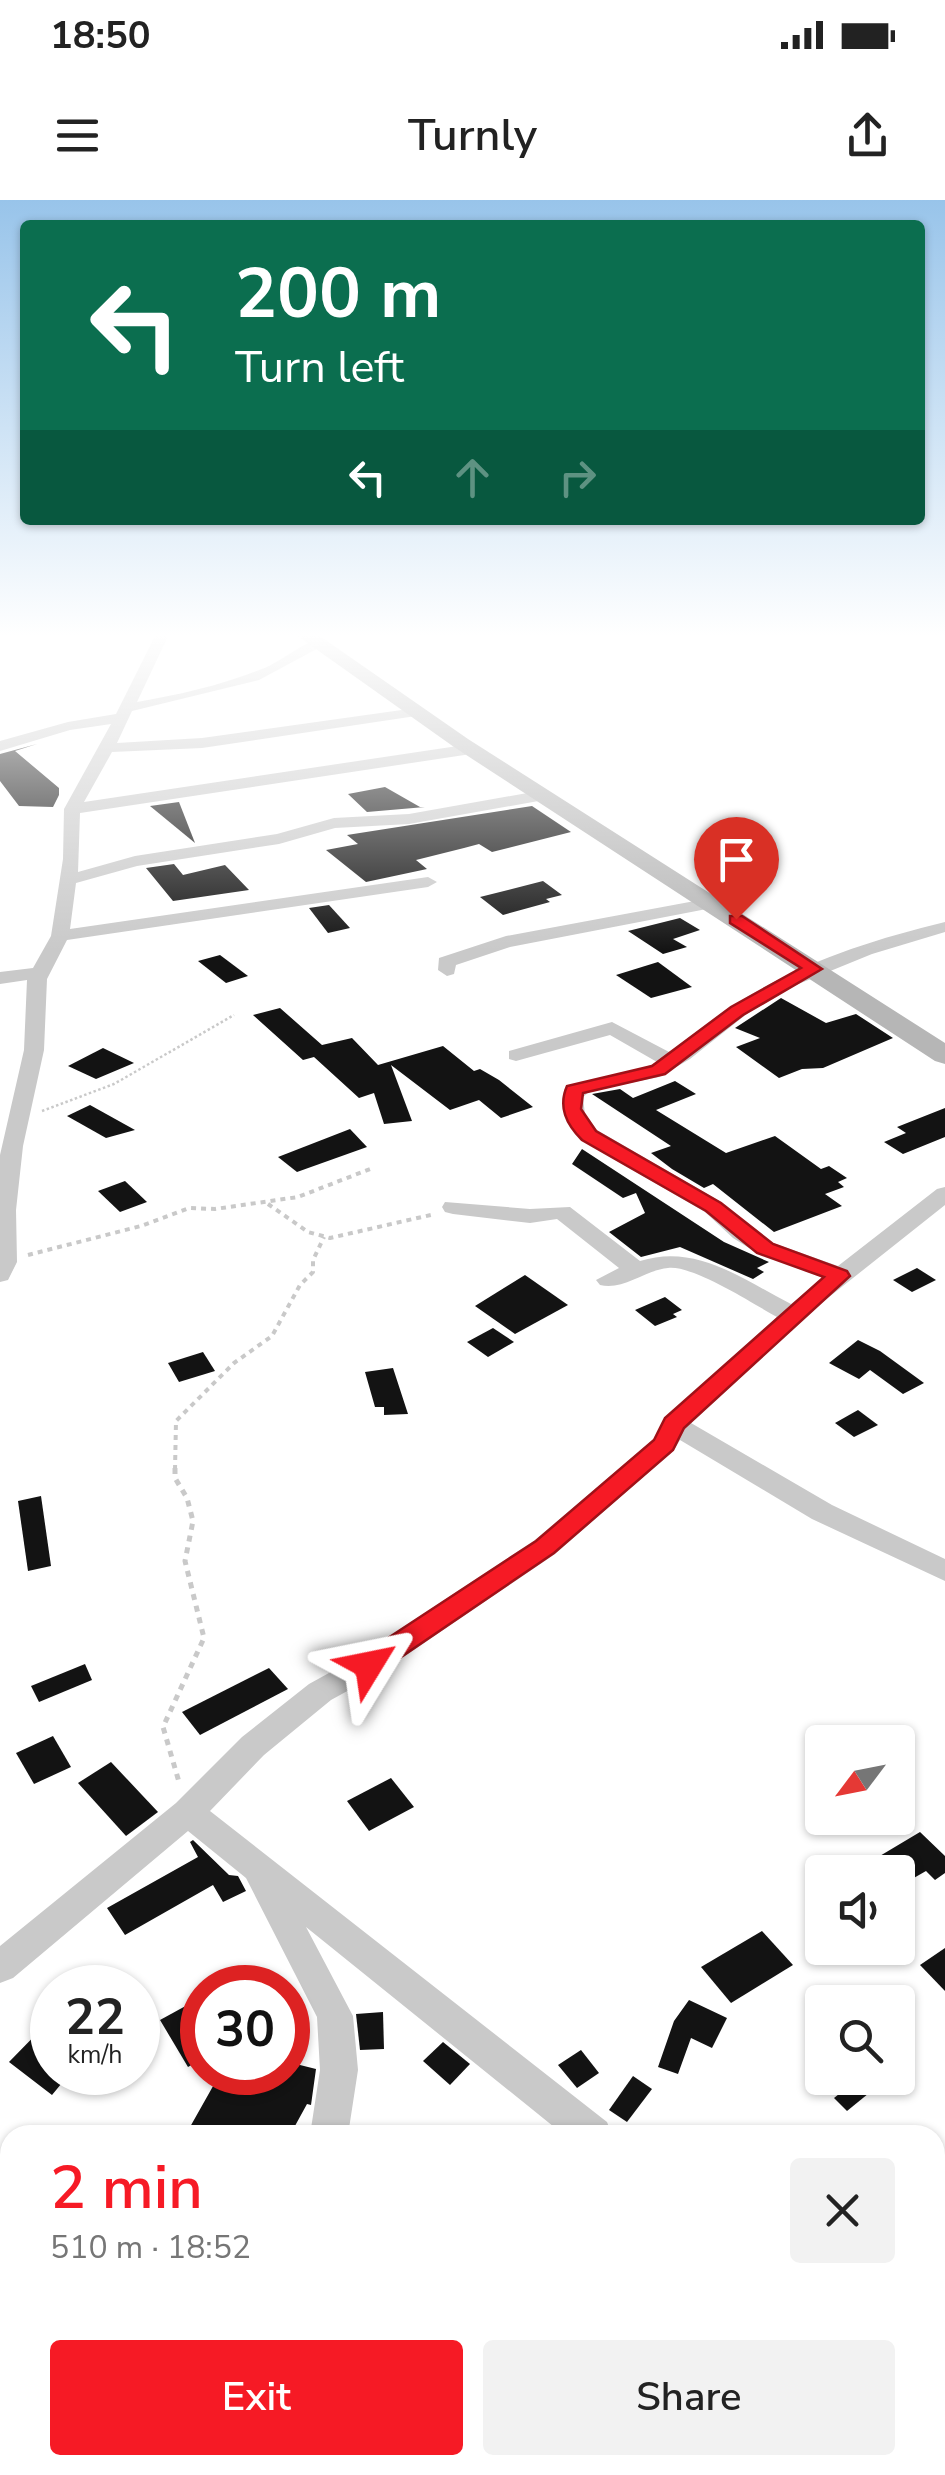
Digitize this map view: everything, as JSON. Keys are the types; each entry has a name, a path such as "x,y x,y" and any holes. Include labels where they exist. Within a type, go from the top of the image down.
{"street":[{"path":"0,746 27,738"},
{"path":"2,1268 7,1177 34,1050 35,992 40,972 60,936 72,809 112,738"},
{"path":"107,748 235,738"},
{"path":"455,738 945,1055"},
{"path":"72,809 471,749"},
{"path":"67,880 135,861 279,839 334,822 409,819 544,795"},
{"path":"60,936 428,882"},
{"path":"448,970 446,962 460,954 506,942 711,903"},
{"path":"839,1276 765,1248 713,1207 606,1146 579,1126 572,1109 574,1090 648,1074 672,1062 737,1011 813,969 836,964 853,952 945,927"},
{"path":"0,978 40,972"},
{"path":"516,1055 612,1028 672,1062"},
{"path":"0,1968 188,1812 253,1746 320,1692 369,1665 545,1547 664,1444 674,1424 793,1315 945,1194"},
{"path":"453,1207 530,1216 562,1212 635,1269"},
{"path":"608,1280 668,1260 693,1264 793,1315"},
{"path":"674,1424 822,1512 945,1571"},
{"path":"188,1812 580,2125"},
{"path":"256,1866 335,2016 339,2070 331,2125"}],"path":[{"path":"19,1120 114,1084 234,1015"},
{"path":"2,1268 142,1226 180,1210 263,1204 314,1192 370,1170"},
{"path":"263,1204 274,1206 308,1232 340,1237 410,1222 453,1207"},
{"path":"188,1812 163,1727 204,1638 185,1562 193,1521 188,1498 174,1478 176,1421 212,1389 234,1362 272,1336 301,1284 313,1272 313,1260 324,1236"}],"building":[{"path":"37,744 15,751 59,788 53,807 19,806 0,781 0,754"},
{"path":"385,787 425,807 367,812 348,794"},
{"path":"179,802 195,843 150,806"},
{"path":"532,806 571,832 492,852 479,844 416,860 427,869 366,882 326,850 358,844 347,835"},
{"path":"174,864 183,875 225,865 249,890 173,901 146,868"},
{"path":"543,881 562,895 503,915 480,897"},
{"path":"329,905 350,928 328,933 309,908"},
{"path":"680,918 700,930 673,939 687,947 663,954 628,931"},
{"path":"220,955 248,976 226,983 198,961"},
{"path":"658,962 692,987 651,998 616,975"},
{"path":"781,998 826,1023 856,1014 893,1038 823,1068 802,1069 779,1078 736,1047 760,1038 735,1028"},
{"path":"280,1008 322,1045 352,1038 378,1065 443,1046 474,1071 480,1069 499,1080 533,1107 501,1118 479,1100 450,1110 391,1065 412,1121 384,1124 374,1093 359,1098 314,1057 303,1060 253,1015"},
{"path":"103,1048 134,1063 96,1079 68,1066"},
{"path":"675,1081 696,1094 656,1110 726,1153 775,1136 821,1169 829,1166 847,1178 838,1182 844,1187 825,1194 842,1206 774,1232 713,1184 704,1188 672,1169 651,1153 671,1146 592,1094 620,1089 633,1098"},
{"path":"90,1105 135,1130 106,1138 67,1116"},
{"path":"945,1108 945,1137 903,1154 884,1142 906,1133 897,1127"},
{"path":"350,1129 367,1147 297,1172 278,1157"},
{"path":"582,1149 724,1242 769,1262 757,1268 764,1272 753,1279 680,1247 641,1257 609,1232 645,1213 636,1193 623,1198 572,1164"},
{"path":"125,1181 147,1202 120,1212 98,1191"},
{"path":"917,1268 936,1280 912,1292 893,1280"},
{"path":"525,1275 568,1305 515,1334 475,1306"},
{"path":"665,1297 682,1310 673,1314 677,1317 655,1326 635,1310"},
{"path":"493,1328 514,1342 488,1357 467,1342"},
{"path":"858,1340 924,1383 903,1394 870,1370 859,1379 829,1363"},
{"path":"203,1352 215,1371 179,1382 168,1363"},
{"path":"393,1368 408,1414 384,1415 384,1407 375,1407 365,1372"},
{"path":"858,1410 878,1425 854,1437 835,1423"},
{"path":"41,1496 51,1566 28,1571 18,1501"},
{"path":"85,1664 92,1680 39,1702 31,1686"},
{"path":"269,1668 288,1689 200,1735 182,1712"},
{"path":"53,1736 71,1767 34,1784 16,1753"},
{"path":"111,1762 158,1812 126,1836 78,1783"},
{"path":"391,1778 414,1807 369,1831 347,1801"},
{"path":"920,1832 945,1856 945,1873 935,1880 926,1871 915,1877 915,1855 881,1855"},
{"path":"193,1840 229,1875 238,1876 246,1891 223,1902 213,1885 125,1935 107,1908 198,1857 190,1842"},
{"path":"762,1931 793,1965 731,2003 701,1967"},
{"path":"945,1948 945,1991 920,1965"},
{"path":"689,2000 727,2018 712,2048 691,2038 678,2074 658,2067 674,2021"},
{"path":"180,2009 180,2054 160,2020"},
{"path":"383,2012 384,2049 360,2050 356,2014"},
{"path":"30,2041 30,2078 9,2062"},
{"path":"443,2042 470,2064 450,2085 423,2061"},
{"path":"581,2050 599,2073 577,2088 558,2065"},
{"path":"310,2068 316,2069 311,2105 307,2104 295,2125 191,2125 208,2095 310,2095"},
{"path":"633,2076 652,2089 627,2122 609,2110"},
{"path":"838,2095 867,2095 847,2111 834,2098"}],"route":[{"path":"369,1665 545,1547 664,1444 674,1424 839,1276 798,1263 741,1233 713,1207 589,1136 579,1126 572,1109 574,1090 658,1070 737,1011 813,969 736,919"}]}
